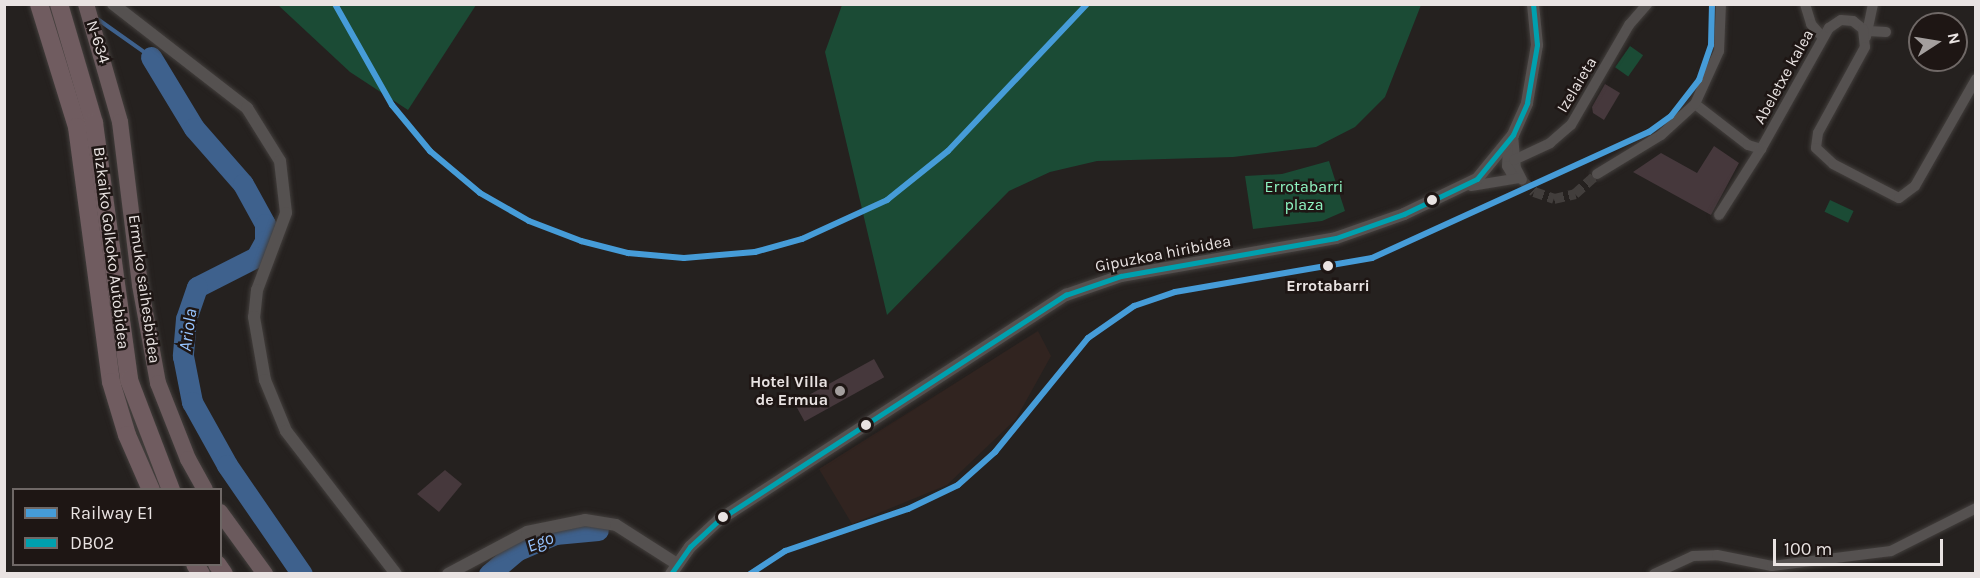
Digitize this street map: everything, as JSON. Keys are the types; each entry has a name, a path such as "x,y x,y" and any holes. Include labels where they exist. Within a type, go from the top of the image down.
{"highway":[{"name":"Bizkaiko Golkoko Autobidea","path":"39,4 77,127 111,382 151,488"},
{"name":"Bizkaiko Golkoko Autobidea","path":"59,4 94,123 129,380 171,488"},
{"name":"N-634","path":"86,4 110,80"},
{"name":"Ermuko saihesbidea","path":"110,80 120,122 154,364 172,423 205,488"},
{"path":"222,515 265,573"}],"street":[{"path":"113,4 247,108 280,161 286,213 257,290 254,317 265,380 286,431 396,573"},
{"name":"Gipuzkoa hiribidea","path":"674,569 719,520 1066,295 1121,276 1336,238 1457,191 1477,179 1513,135 1534,70 1533,4"},
{"name":"Izelaieta","path":"1514,160 1551,143 1571,125 1629,25 1647,4"},
{"path":"1597,174 1661,135 1695,104 1719,51 1721,4"},
{"path":"1805,4 1811,24 1823,38"},
{"path":"1873,4 1861,56 1818,133 1816,148 1833,164 1892,198 1904,197 1915,186 1976,79"},
{"name":"Abeletxe kalea","path":"1695,104 1748,145 1761,149 1832,24 1844,20 1860,25 1867,34"},
{"path":"1867,34 1886,32"},
{"path":"1513,135 1514,160 1518,178"},
{"path":"1513,135 1506,152 1518,178"},
{"path":"1719,215 1761,149"},
{"path":"1457,191 1518,178"},
{"path":"1654,573 1693,556 1717,555 1772,566 1891,551 1976,508"},
{"path":"448,573 526,532 585,520 616,525 674,569"}],"shaded area":[{"path":"1038,331 1051,356 1016,419 947,485 852,524 819,469"}],"green space":[{"path":"842,4 1421,5 1385,97 1355,127 1316,147 1233,157 1097,161 1050,172 1009,191 887,315 825,52"},
{"path":"278,5 476,5 408,110 350,72"},
{"path":"1630,46 1643,55 1628,76 1615,67"},
{"name":"Errotabarri plaza","path":"1329,161 1345,211 1322,221 1253,229 1245,176 1282,174"},
{"path":"1830,200 1854,211 1848,223 1825,212"}],"building":[{"path":"1605,84 1620,93 1604,120 1593,113 1592,107"},
{"path":"1714,146 1739,163 1711,215 1633,172 1661,153 1697,173"},
{"name":"Hotel Villa de Ermua","path":"874,359 884,377 805,421 794,403"},
{"path":"445,470 462,484 439,512 417,494"}],"waterway":[{"path":"96,18 151,57"},
{"name":"Ariola","path":"151,57 194,128 243,184 265,224 265,241 256,257 197,287 186,319 183,356 192,402 227,465 302,574"},
{"name":"Ego","path":"489,574 516,551 555,534 598,530"}],"tunnel":[{"path":"1522,180 1534,192 1554,199 1575,194 1597,174"}],"rail line":[{"name":"E1","path":"335,4 392,105 430,151 480,193 529,221 581,241 628,253 684,258 755,252 802,239 887,200 948,151 1087,4"},
{"name":"E1","path":"750,574 785,551 908,509 958,485 995,452 1088,338 1134,306 1175,292 1372,258 1649,132 1671,116 1699,80 1711,45 1712,4"}],"transit line":[{"name":"DB02","path":"671,574 690,547 719,520 1066,295 1121,276 1336,238 1404,214 1477,179 1513,135 1527,103 1537,45 1533,4"}],"place":[{"name":"Errotabarri","path":"1328,266"},
{"name":"Hotel Villa de Ermua","path":"840,391"}]}
